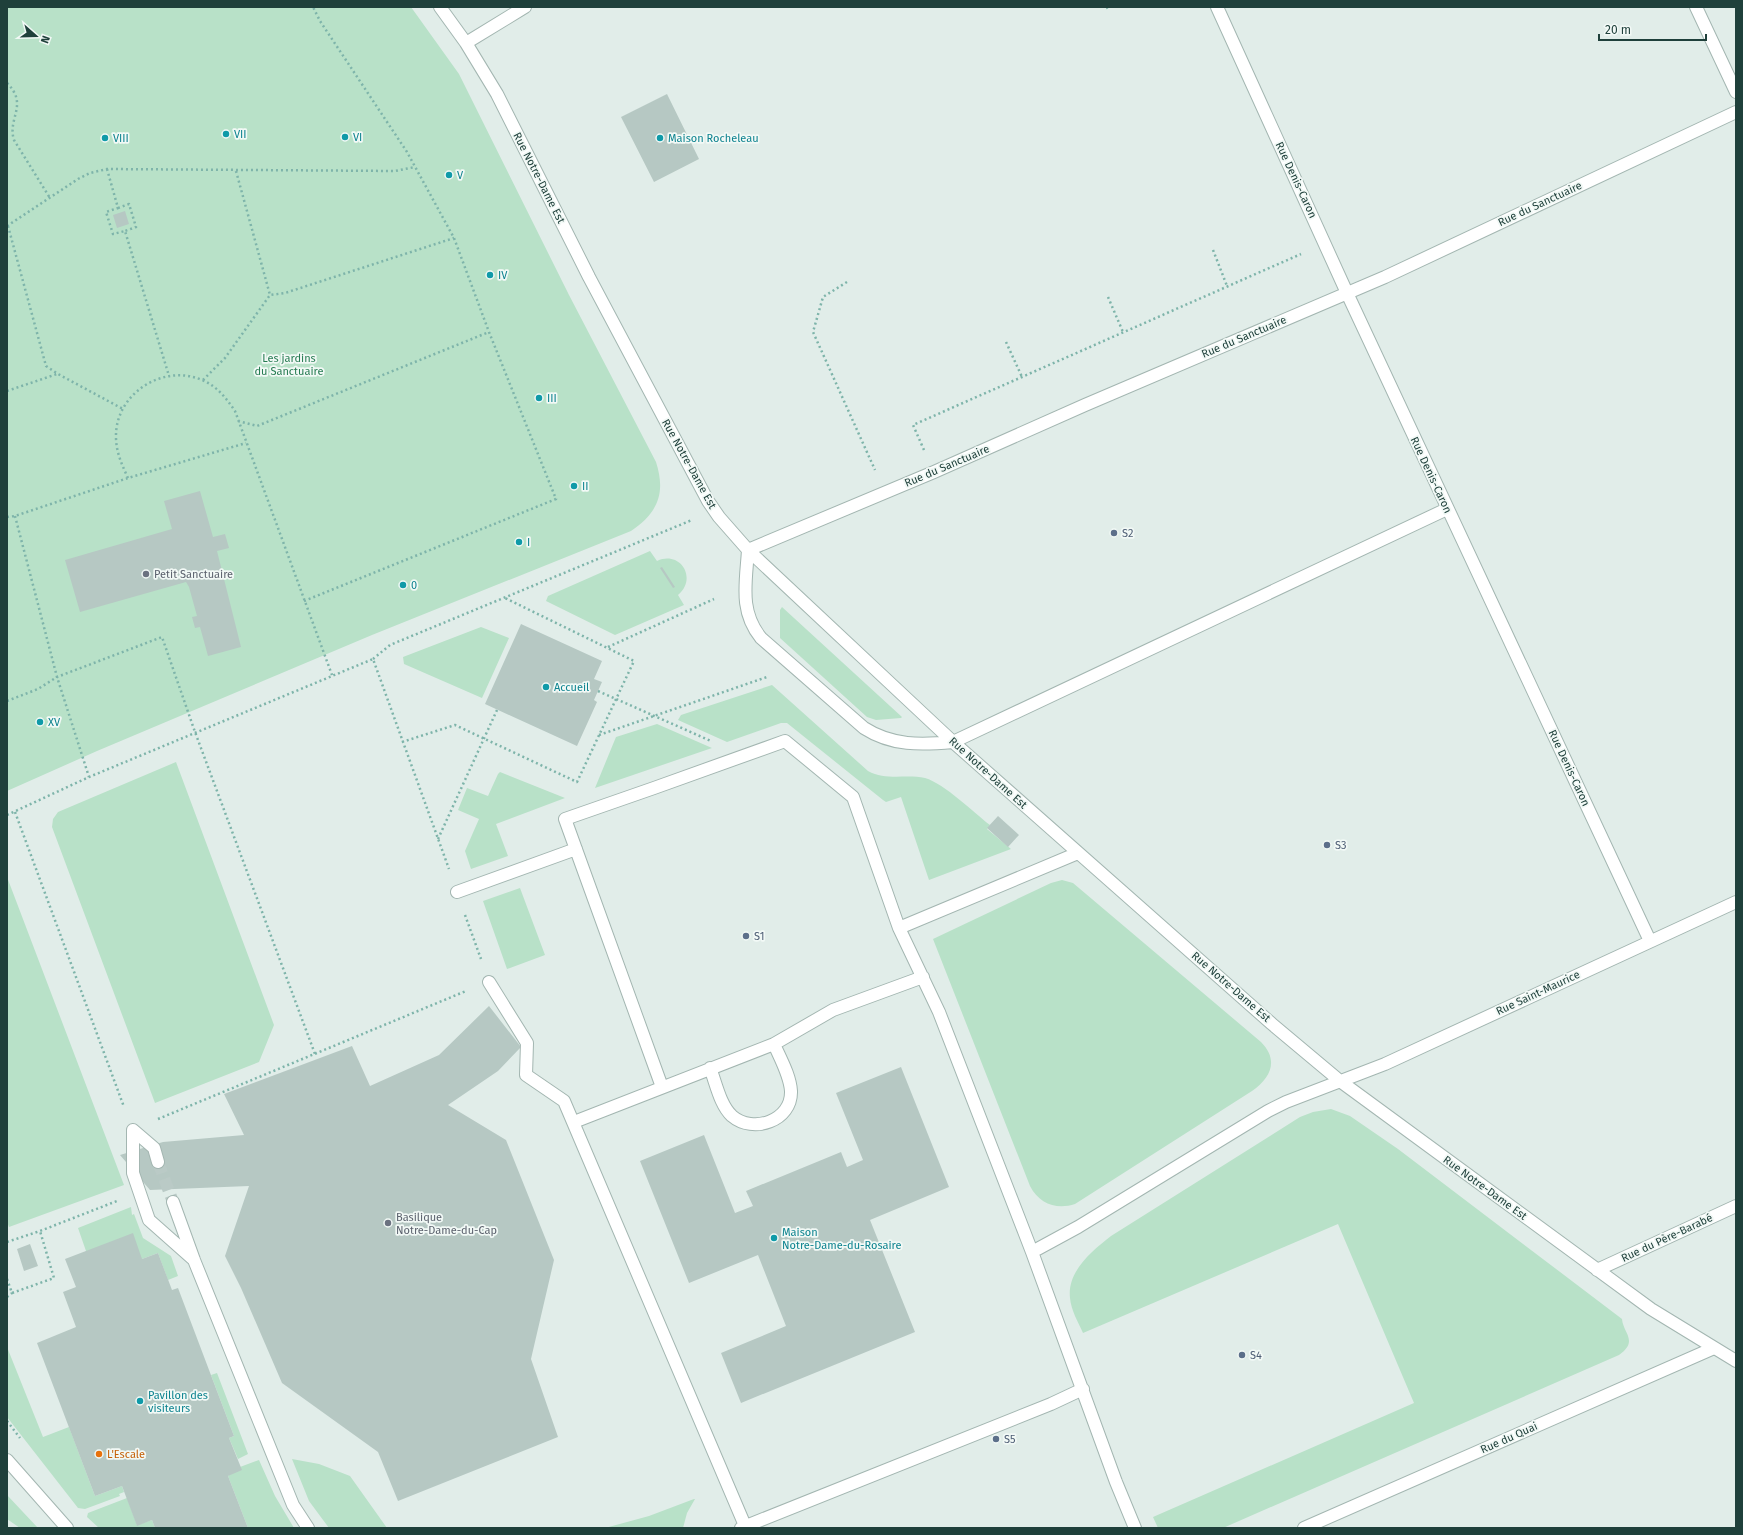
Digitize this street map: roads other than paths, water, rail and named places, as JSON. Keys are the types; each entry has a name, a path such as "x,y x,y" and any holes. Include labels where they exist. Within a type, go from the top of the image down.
{"street":[{"name":"Rue Notre-Dame Est","path":"440,7 466,43 496,94 589,277 714,510 748,550 953,742 1272,1024 1340,1081 1651,1309 1736,1361"},
{"path":"466,43 525,7"},
{"name":"Rue Denis-Caron","path":"1217,7 1347,293 1650,941"},
{"path":"1696,7 1736,92"},
{"name":"Rue du Sanctuaire","path":"748,550 934,472 1085,405 1392,274 1736,112"},
{"path":"748,550 745,605 754,629 770,647 864,728 876,736 907,744 924,745 953,742 1447,508"},
{"path":"662,1087 564,818 785,741 853,797 899,928 939,1012 1032,1252 1116,1482 1135,1528"},
{"path":"457,892 576,849"},
{"path":"899,928 1078,853"},
{"name":"Rue Saint-Maurice","path":"1032,1252 1078,1227 1268,1111 1286,1102 1385,1064 1736,902"},
{"path":"574,1122 774,1044 833,1010 923,977"},
{"path":"489,982 527,1043 526,1075 564,1101 574,1122 744,1528 1051,1404 1083,1389"},
{"path":"710,1068 724,1107 731,1115 747,1124 757,1125 766,1123 775,1119 782,1113 791,1096 789,1081 774,1044"},
{"path":"158,1162 154,1148 133,1130 133,1173 149,1220 194,1260"},
{"path":"173,1202 194,1260 293,1505 308,1528"},
{"name":"Rue du Père-Barabé","path":"1597,1270 1736,1206"},
{"name":"Rue du Quai","path":"1304,1528 1714,1348"},
{"path":"7,1460 67,1528"}],"tunnel":[{"path":"158,1162 173,1202"}],"place":[{"name":"VII","path":"226,134"},
{"name":"VI","path":"345,137"},
{"name":"VIII","path":"105,138"},
{"name":"Maison Rocheleau","path":"660,138"},
{"name":"V","path":"449,175"},
{"name":"IV","path":"490,275"},
{"name":"III","path":"539,398"},
{"name":"II","path":"574,486"},
{"name":"S2","path":"1114,533"},
{"name":"I","path":"519,542"},
{"name":"Petit Sanctuaire","path":"146,574"},
{"name":"0","path":"403,585"},
{"name":"Accueil","path":"546,687"},
{"name":"XV","path":"40,722"},
{"name":"S3","path":"1327,845"},
{"name":"S1","path":"746,936"},
{"name":"Basilique Notre-Dame-du-Cap","path":"388,1223"},
{"name":"Maison Notre-Dame-du-Rosaire","path":"774,1238"},
{"name":"S4","path":"1242,1355"},
{"name":"Pavillon des visiteurs","path":"140,1401"},
{"name":"S5","path":"996,1439"},
{"name":"L'Escale","path":"99,1454"}],"park label":[{"name":"Les jardins du Sanctuaire","path":"289,364"}]}
